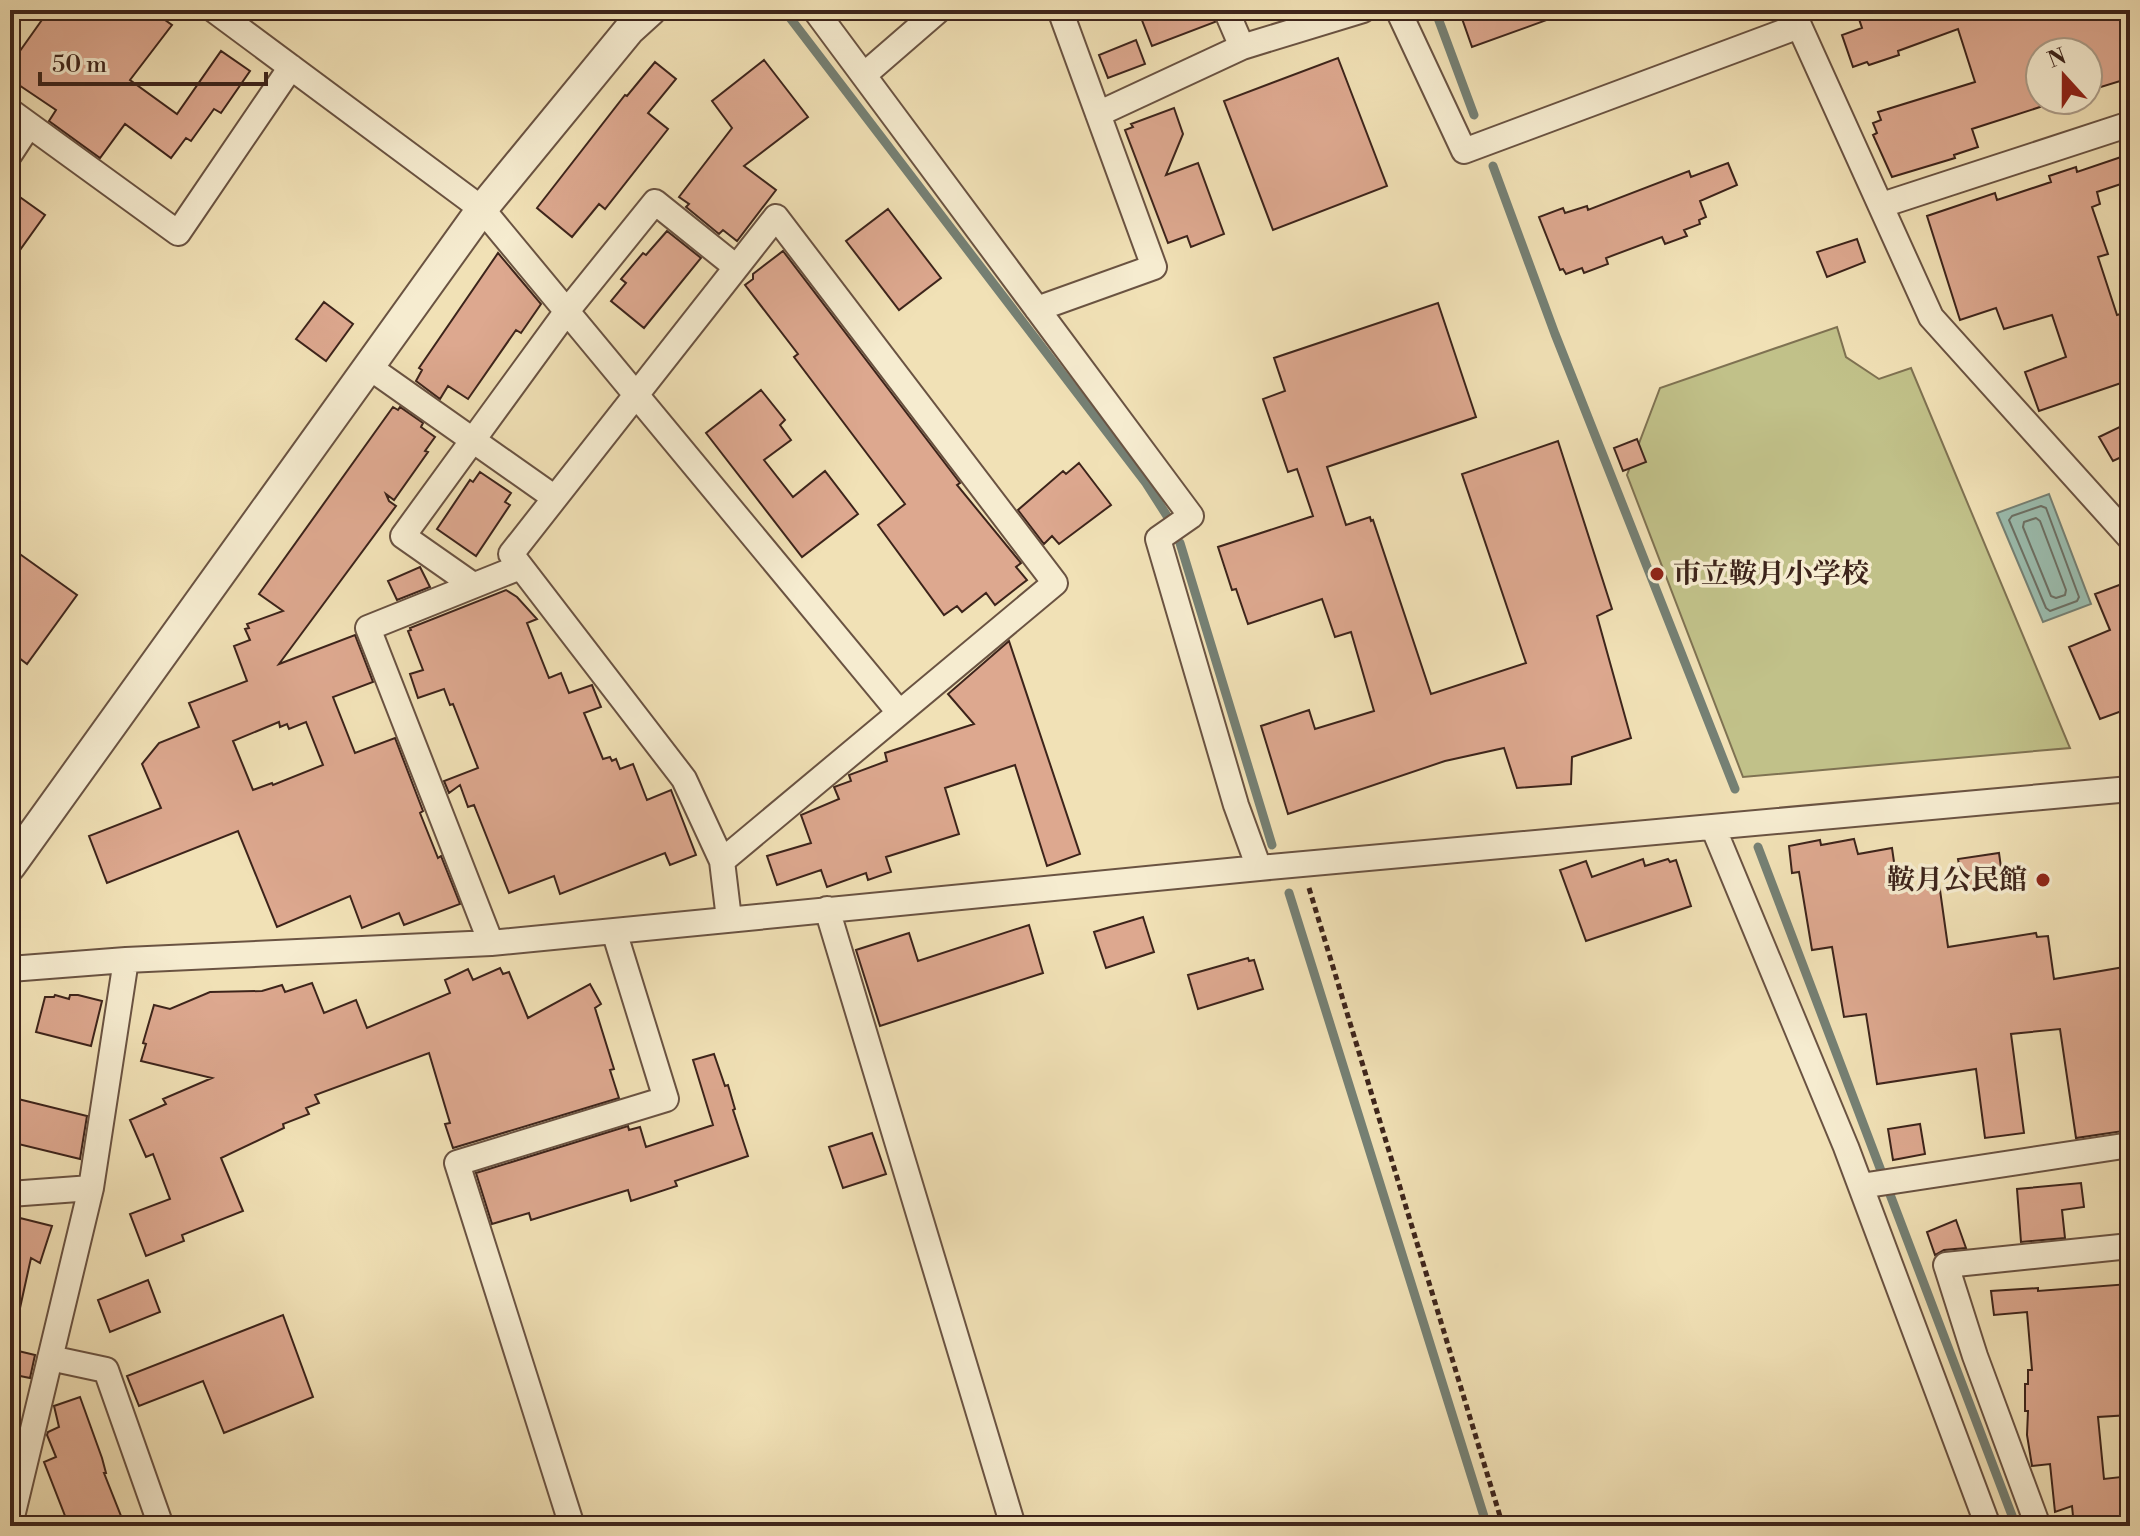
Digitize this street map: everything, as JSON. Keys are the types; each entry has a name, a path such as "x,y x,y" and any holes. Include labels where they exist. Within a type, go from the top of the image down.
{"street":[{"path":"214,10 482,209 899,712"},
{"path":"10,866 482,209 629,30 651,10"},
{"path":"815,10 1191,516 1158,539 1236,805 1259,868"},
{"path":"864,75 939,10"},
{"path":"1037,309 1154,267 1060,10"},
{"path":"1226,10 1242,47"},
{"path":"1098,114 1242,47 1363,10"},
{"path":"1398,10 1464,151 1796,18 1931,317 2130,538"},
{"path":"10,154 19,118 178,233 291,67"},
{"path":"1882,205 2130,124"},
{"path":"473,585 403,536 567,311 655,202 736,267"},
{"path":"722,861 1055,583 776,217 511,554 684,779 722,861 729,919"},
{"path":"369,367 555,498"},
{"path":"491,943 368,628 520,567"},
{"path":"10,969 126,960 491,943 1259,868 2130,789"},
{"path":"1713,827 1861,1186 1988,1526"},
{"path":"827,909 1013,1526"},
{"path":"572,1526 457,1163 666,1099 614,931"},
{"path":"10,1525 91,1188 126,960"},
{"path":"1861,1186 2130,1145"},
{"path":"10,1194 91,1188"},
{"path":"2038,1526 1946,1265 2130,1246"},
{"path":"50,1358 106,1370 161,1526"}],"path":[{"path":"1302,865 1503,1526"}],"green space":[{"path":"1837,327 1846,357 1879,379 1911,368 2070,748 1743,777 1627,475 1660,388"}],"water":[{"path":"2049,494 2091,604 2043,622 1997,513"}],"building":[{"path":"49,10 151,10 172,25 130,80 177,114 221,51 250,71 221,113 214,109 191,141 186,138 171,158 125,124 100,158 49,121 56,110 10,79 10,65"},
{"path":"1138,10 1211,10 1215,22 1152,46"},
{"path":"1459,10 1565,10 1566,13 1472,47"},
{"path":"1856,10 2130,10 2130,78 2104,86 2104,36 2024,36 2024,112 1972,129 1978,147 1954,155 1955,158 1892,177 1873,135 1877,133 1873,123 1881,120 1878,112 1975,82 1958,29 1898,51 1899,55 1853,67 1842,35 1862,28"},
{"path":"1136,40 1145,64 1108,78 1099,55"},
{"path":"1338,58 1387,186 1273,230 1224,101"},
{"path":"764,60 808,117 744,166 776,190 737,241 723,230 719,234 686,207 689,204 679,197 732,128 712,101"},
{"path":"655,62 676,79 648,113 668,129 605,209 599,204 572,237 537,208 625,95"},
{"path":"1174,108 1183,134 1166,175 1198,163 1224,234 1191,247 1187,236 1168,243 1125,130 1133,127 1131,124"},
{"path":"2130,154 2130,181 2097,192 2100,204 2092,207 2108,254 2098,257 2117,315 2130,311 2130,380 2039,411 2025,372 2066,357 2052,315 2004,329 1996,308 1960,320 1927,216 1995,193 1997,200 2051,182 2049,176 2076,167 2077,172"},
{"path":"1728,163 1737,185 1700,201 1706,217 1699,220 1700,224 1684,230 1687,236 1665,244 1662,237 1606,258 1608,264 1584,273 1582,268 1566,274 1563,269 1560,270 1539,217 1563,208 1565,213 1587,206 1588,210 1689,171 1691,177"},
{"path":"10,190 45,215 10,264"},
{"path":"888,209 941,278 899,310 846,241"},
{"path":"667,231 701,258 644,328 611,301 626,283 621,279"},
{"path":"1857,239 1865,262 1827,277 1817,252"},
{"path":"783,251 960,483 957,485 1021,563 1016,567 1027,580 995,605 986,593 962,612 957,606 944,615 878,525 905,504 794,357 798,354 745,285 753,279 753,274"},
{"path":"498,253 541,304 521,333 516,330 468,399 448,386 440,399 416,381 422,370 419,368"},
{"path":"324,302 353,324 326,361 296,339"},
{"path":"1438,303 1476,417 1327,467 1346,525 1370,517 1373,520 1431,694 1526,663 1462,474 1558,441 1612,609 1597,616 1631,738 1572,757 1571,784 1517,788 1504,748 1445,761 1288,814 1261,726 1309,710 1315,729 1374,711 1351,632 1335,637 1322,599 1248,624 1236,589 1232,590 1218,547 1313,516 1297,469 1288,472 1263,399 1285,391 1274,358"},
{"path":"761,390 785,420 780,425 791,440 764,460 793,497 825,471 858,514 802,557 706,433"},
{"path":"393,407 398,410 400,407 423,423 421,427 435,437 394,500 386,494 396,506 279,664 355,635 373,682 333,697 355,753 395,738 423,811 420,813 460,904 404,925 399,913 362,928 350,896 277,927 238,831 107,883 89,836 161,808 142,764 159,743 199,727 189,703 247,681 234,646 250,640 245,629 249,628 247,624 283,611 259,594","holes":["279,722 280,727 287,724 289,729 306,722 323,765 253,790 233,741"]},
{"path":"2130,422 2130,453 2113,461 2099,437"},
{"path":"1637,439 1646,462 1623,471 1614,448"},
{"path":"1079,463 1111,505 1059,544 1052,536 1044,544 1018,510 1063,471 1066,474"},
{"path":"480,472 511,493 505,502 510,505 476,556 437,529 470,480 473,482"},
{"path":"10,547 77,595 27,664 10,651"},
{"path":"420,567 430,587 397,600 388,581"},
{"path":"2130,581 2130,708 2100,719 2069,647 2110,630 2095,594"},
{"path":"506,590 517,597 537,619 527,623 549,678 561,673 569,693 592,685 601,707 584,713 603,759 616,759 620,769 633,764 647,800 671,790 696,855 670,865 665,853 560,894 554,876 509,893 474,805 468,807 460,785 449,793 444,781 478,768 444,689 418,698 410,674 423,670 408,631"},
{"path":"1009,641 1080,854 1047,866 1015,765 945,788 959,834 886,857 891,872 868,880 866,873 827,887 821,870 777,885 767,856 811,843 801,815 839,799 834,787 851,781 849,775 887,761 885,753 974,724 948,694"},
{"path":"1854,839 1858,854 1892,848 1898,890 1939,883 1948,947 2036,933 2037,937 2048,936 2054,979 2130,966 2130,1130 2076,1138 2060,1029 2011,1034 2024,1133 1985,1138 1976,1069 1877,1084 1866,1014 1844,1017 1832,947 1812,950 1799,872 1792,873 1789,846 1820,840 1821,845"},
{"path":"1999,853 2003,882 1963,888 1958,859"},
{"path":"1643,859 1645,866 1668,859 1670,862 1676,860 1691,906 1586,941 1560,870 1586,861 1592,877"},
{"path":"1143,917 1154,952 1106,968 1094,932"},
{"path":"1029,925 1043,973 880,1026 856,950 909,933 918,961"},
{"path":"1248,958 1249,961 1254,960 1263,989 1198,1009 1188,975"},
{"path":"500,968 503,974 509,972 528,1018 590,984 601,1004 595,1008 614,1069 610,1070 619,1098 453,1148 445,1124 450,1123 429,1053 315,1095 319,1103 306,1108 309,1114 283,1124 284,1128 221,1158 243,1211 182,1235 184,1241 146,1256 130,1214 170,1199 153,1154 146,1157 130,1120 166,1104 163,1099 212,1078 141,1061 154,1005 170,1009 210,992 262,991 282,985 285,992 312,983 324,1013 356,1000 367,1028 450,993 445,980 468,969 473,980"},
{"path":"55,995 69,999 70,995 78,995 102,1001 91,1046 36,1032 45,997"},
{"path":"714,1054 725,1086 728,1085 748,1156 675,1181 677,1186 631,1201 628,1190 531,1220 529,1213 492,1224 476,1173 628,1126 629,1130 640,1127 646,1147 713,1125 693,1060"},
{"path":"10,1097 87,1116 80,1159 10,1142"},
{"path":"1920,1124 1925,1154 1893,1160 1888,1129"},
{"path":"872,1133 886,1174 843,1188 829,1147"},
{"path":"2081,1183 2084,1207 2062,1210 2065,1238 2021,1242 2017,1189"},
{"path":"20,1218 52,1226 40,1263 31,1258 20,1308 10,1306 10,1224 19,1226"},
{"path":"1956,1220 1966,1248 1944,1250 1935,1255 1927,1232"},
{"path":"148,1280 160,1312 110,1332 98,1300"},
{"path":"2129,1284 2130,1415 2098,1417 2104,1479 2130,1476 2130,1526 2074,1526 2072,1506 2055,1512 2050,1464 2032,1466 2027,1435 2028,1411 2025,1411 2025,1384 2028,1384 2028,1370 2032,1370 2027,1312 1994,1315 1991,1291"},
{"path":"283,1315 313,1397 224,1433 203,1381 139,1406 127,1376"},
{"path":"10,1349 35,1355 30,1378 10,1374"},
{"path":"80,1397 125,1526 69,1526 44,1462 56,1457 47,1435 59,1427 54,1406"}],"waterway":[{"path":"784,10 1146,483 1169,519"},
{"path":"1435,10 1474,115"},
{"path":"1493,166 1555,334 1735,789"},
{"path":"1180,543 1272,845"},
{"path":"1758,847 2016,1526"},
{"path":"1289,893 1487,1526"}],"place":[{"name":"市立鞍月小学校","path":"1657,574"},
{"name":"鞍月公民館","path":"2043,880"}]}
